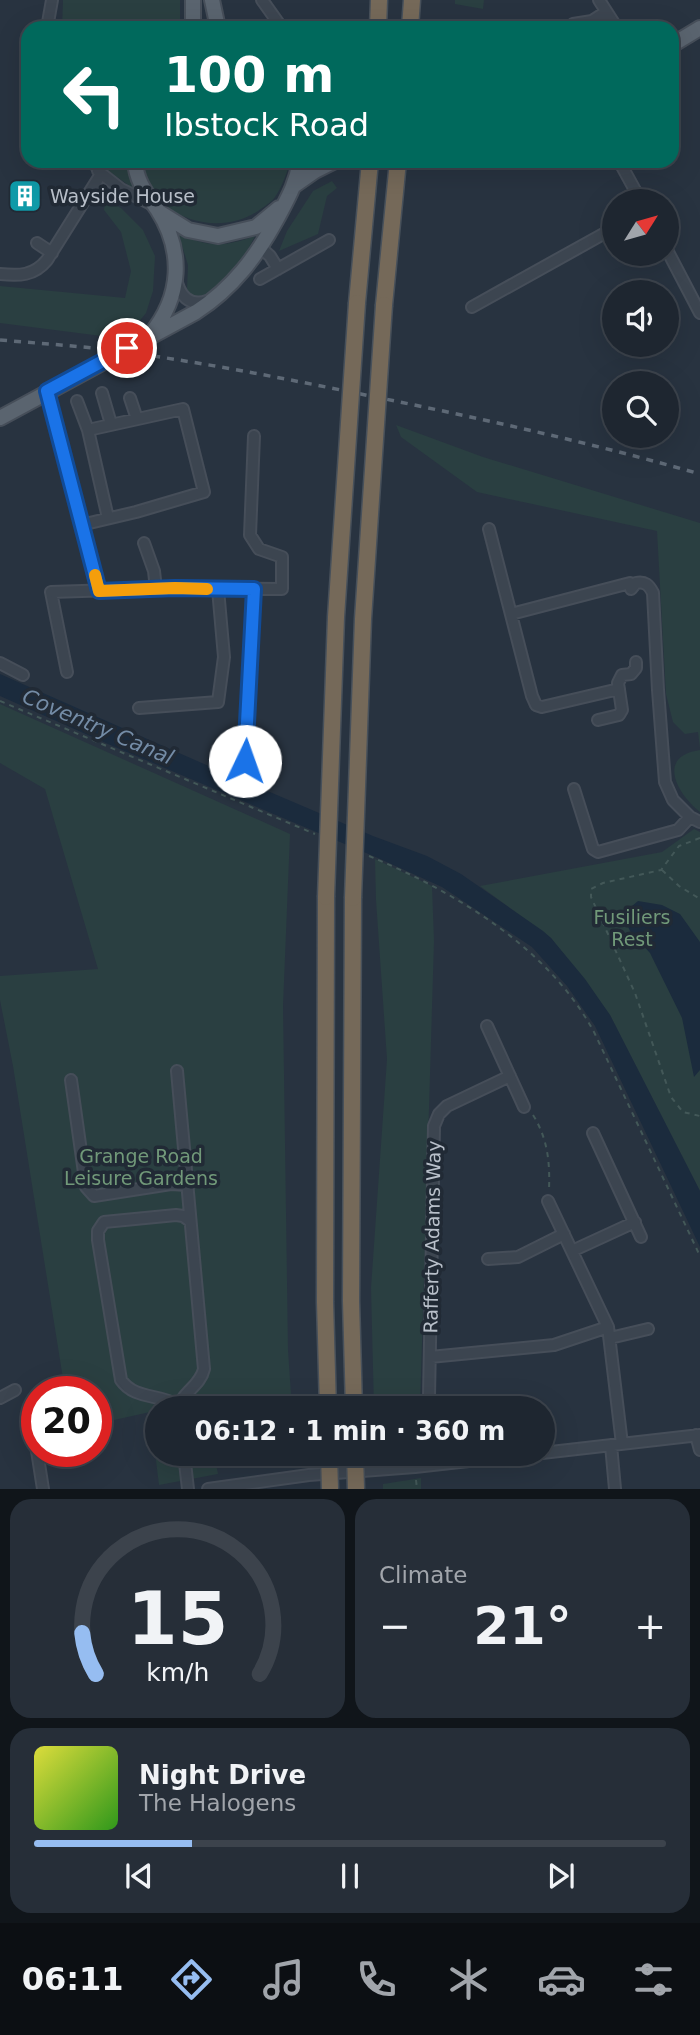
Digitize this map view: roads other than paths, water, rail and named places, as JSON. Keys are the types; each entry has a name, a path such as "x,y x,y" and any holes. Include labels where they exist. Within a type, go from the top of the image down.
{"highway":[{"path":"378,21 379,0"},
{"path":"410,21 412,0"},
{"path":"328,1396 326,897 336,617 357,303 369,168"},
{"path":"354,1396 351,1301 353,898 363,619 384,305 397,168"},
{"path":"329,1466 330,1489"},
{"path":"355,1466 356,1489"}],"main road":[{"path":"193,0 193,21"},
{"path":"212,0 216,21"},
{"path":"679,41 700,28"},
{"path":"136,168 141,187 169,233 174,250 176,277 169,303 150,336"},
{"path":"0,418 196,312 219,295 233,283 261,248 295,185 299,168"},
{"path":"295,185 321,168"},
{"path":"156,209 188,230 218,236 256,227 285,204"}],"street":[{"path":"50,21 52,0"},
{"path":"262,0 277,21"},
{"path":"599,0 612,21"},
{"path":"592,21 606,12"},
{"path":"96,168 121,189 156,209"},
{"path":"623,168 634,189"},
{"path":"0,274 33,272 43,265 101,174"},
{"path":"472,307 602,235"},
{"path":"260,279 329,240"},
{"path":"37,243 52,253"},
{"path":"261,248 278,269"},
{"path":"675,266 700,313"},
{"path":"176,277 179,290 193,303 205,302 219,295"},
{"path":"47,391 99,591"},
{"path":"102,393 111,424"},
{"path":"130,398 137,419"},
{"path":"77,401 88,430 108,518"},
{"path":"81,524 204,492 183,409 88,430"},
{"path":"67,672 51,592 282,589 282,557 259,549 250,535 254,436"},
{"path":"489,529 531,696 536,705 542,707 619,689"},
{"path":"144,543 155,571 156,589"},
{"path":"511,614 636,583 643,582 653,593 665,782 673,800 695,820 678,830 598,852 593,849 574,789"},
{"path":"139,709 218,702 224,657 218,589"},
{"path":"245,761 254,589"},
{"path":"598,720 619,715 622,710 618,683 622,676 631,674 636,668 635,659 656,658"},
{"path":"0,663 23,676"},
{"path":"487,1026 524,1107"},
{"path":"177,1071 204,1369 201,1378 184,1396"},
{"name":"Rafferty Adams Way","path":"429,1396 434,1126 439,1114 447,1106 510,1076"},
{"path":"71,1080 86,1187 89,1192 94,1196 171,1184 187,1185"},
{"path":"593,1133 641,1237"},
{"path":"548,1202 609,1333 616,1445 615,1489"},
{"path":"147,1396 130,1390 121,1380 98,1240 99,1231 104,1222 164,1216 183,1216 190,1221"},
{"path":"572,1251 635,1222"},
{"path":"488,1259 518,1257 564,1234"},
{"name":"Rafferty Adams Way","path":"430,1357 554,1345 609,1333 648,1329"},
{"path":"0,1398 15,1390"},
{"path":"555,1452 698,1435 700,1450"},
{"path":"185,1466 188,1489"},
{"path":"208,1489 309,1475 424,1466"},
{"path":"40,1467 43,1489"}],"water":[{"name":"Coventry Canal","path":"0,674 204,764 373,836 427,856 461,874 543,931 585,979 610,1015 700,1191 700,1247 595,1026 567,986 532,947 442,887 0,696"},
{"path":"638,901 662,905 680,914 700,942 700,1070 694,1077 682,1018 650,953 630,931 625,920 626,911"}],"railway":[{"path":"0,340 88,348 212,365 510,426 700,474"}],"place":[{"name":"Wayside House","path":"25,196"}],"park label":[{"name":"Fusiliers Rest","path":"632,928"},
{"name":"Grange Road Leisure Gardens","path":"141,1167"}]}
